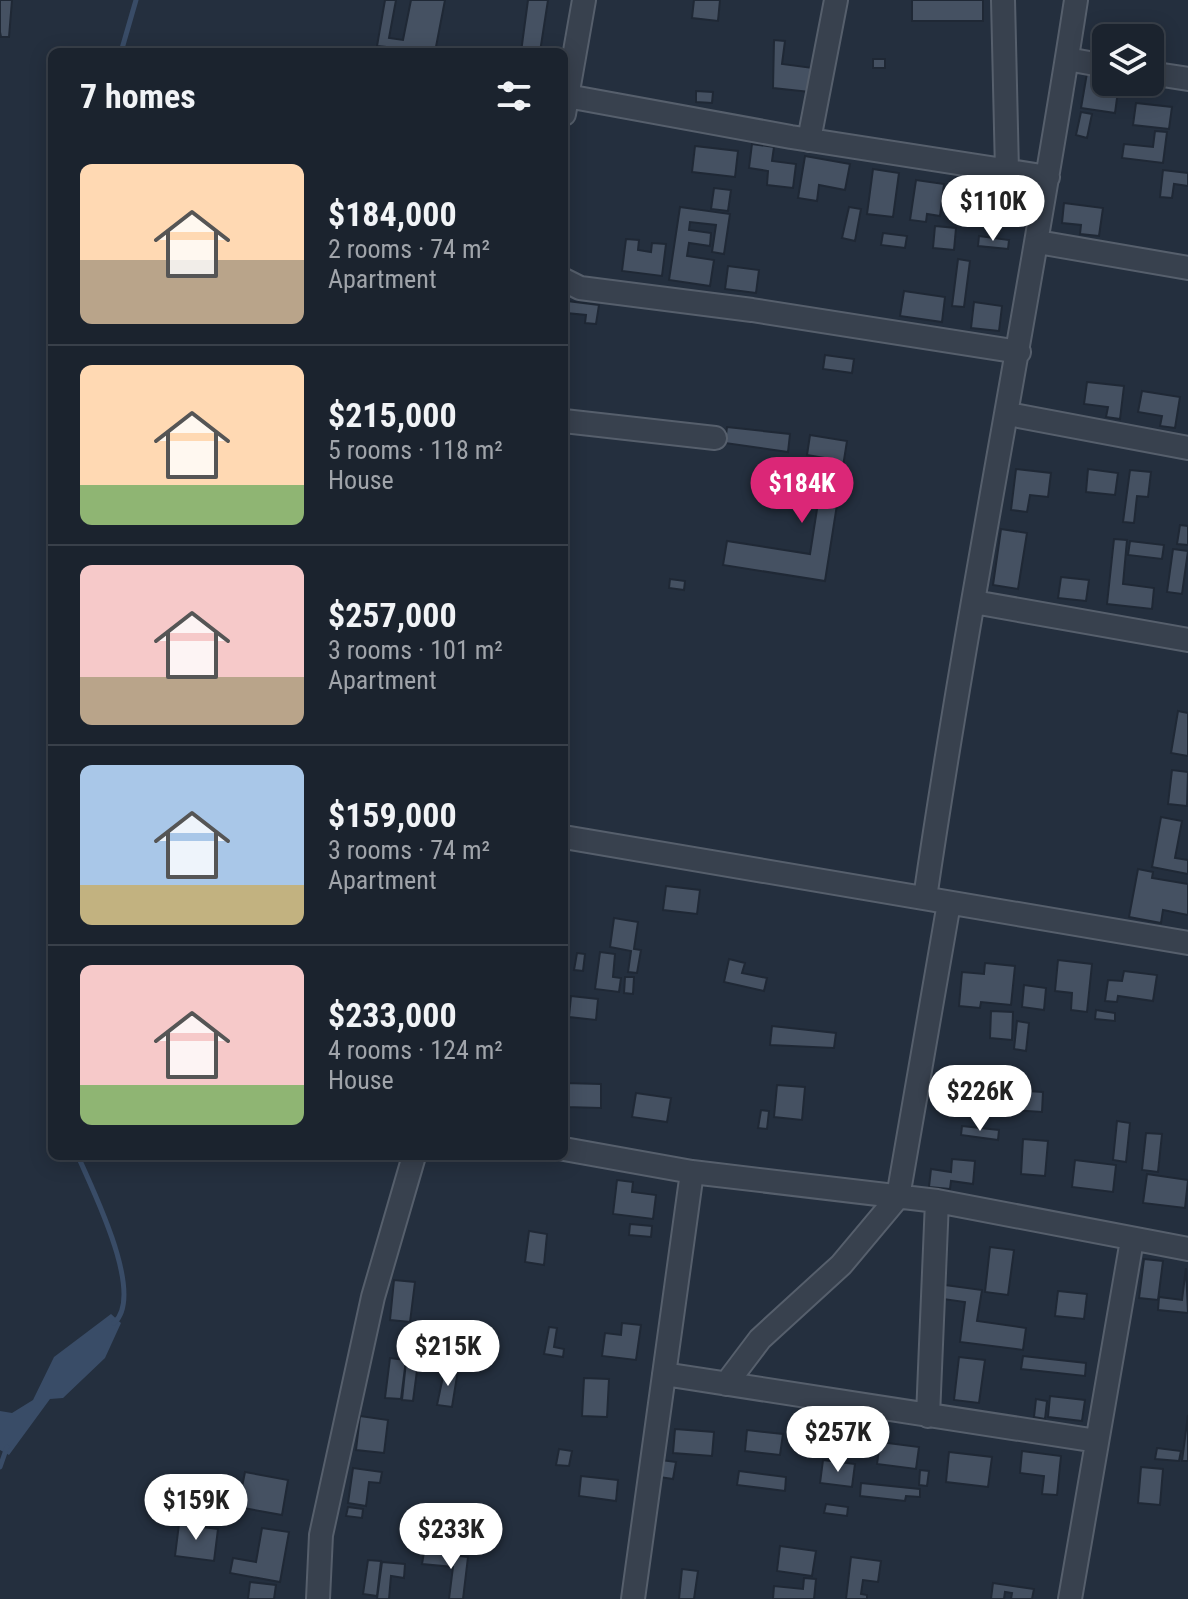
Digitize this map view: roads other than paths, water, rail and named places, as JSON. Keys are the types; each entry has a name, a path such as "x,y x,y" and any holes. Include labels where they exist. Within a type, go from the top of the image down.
{"street":[{"path":"568,93 584,0"},
{"path":"809,140 836,0"},
{"path":"1003,0 1007,171"},
{"path":"925,898 1038,242 1076,0"},
{"path":"1067,59 1092,63"},
{"path":"1164,75 1188,79"},
{"path":"568,105 1048,177"},
{"path":"1038,242 1188,268"},
{"path":"569,286 752,310 1019,352"},
{"path":"1008,414 1188,448"},
{"path":"568,421 715,438"},
{"path":"974,602 1188,640"},
{"path":"568,838 1188,943"},
{"path":"726,1384 760,1339 841,1265 898,1197 949,903"},
{"path":"568,1150 692,1172 937,1201 1188,1249"},
{"path":"318,1599 324,1520 373,1297 413,1160"},
{"path":"633,1599 692,1172"},
{"path":"928,1416 937,1201"},
{"path":"1070,1599 1132,1240"},
{"path":"664,1374 1097,1441"}],"water":[{"path":"111,1314 121,1323 105,1358 63,1398 50,1399 9,1455 0,1450 0,1411 12,1413 33,1400 54,1357"}],"waterway":[{"path":"122,48 136,0"},
{"path":"80,1160 104,1216 120,1267 124,1290 122,1309 114,1323"},
{"path":"0,1467 7,1447"}]}
